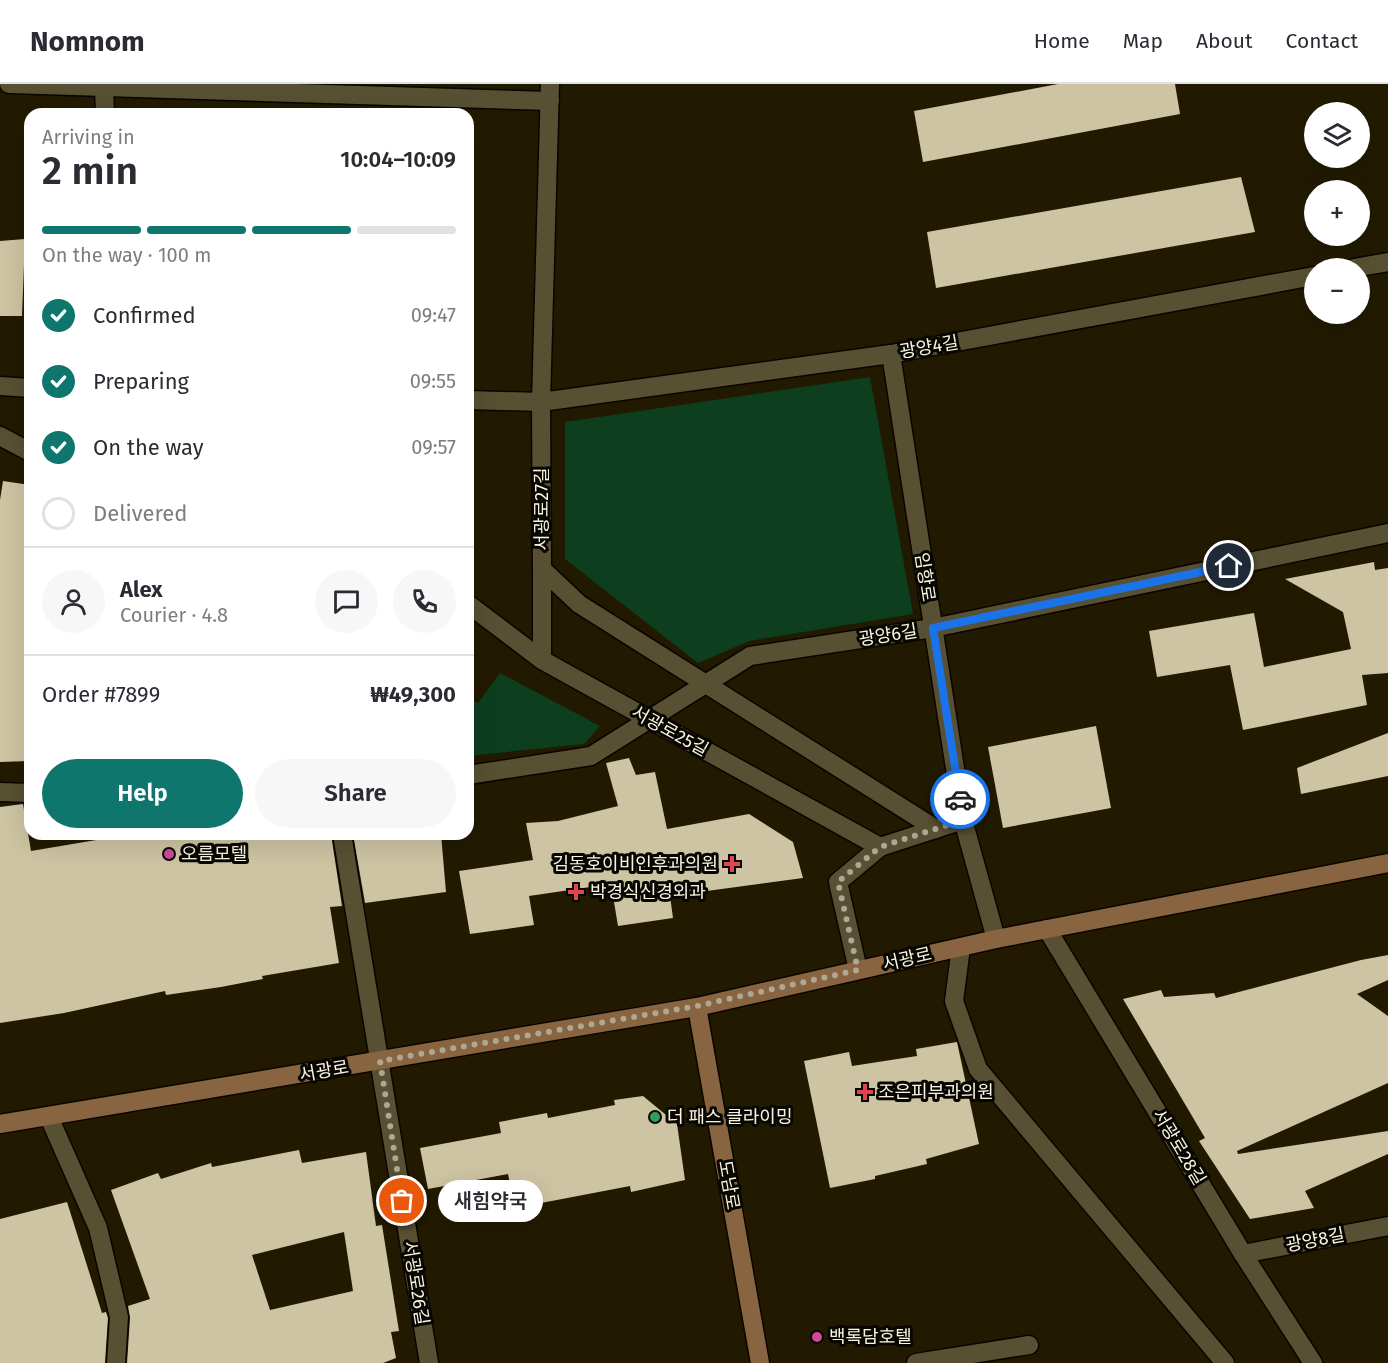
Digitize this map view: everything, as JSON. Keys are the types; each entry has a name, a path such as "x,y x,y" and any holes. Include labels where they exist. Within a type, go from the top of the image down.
{"main road":[{"name":"서광로","path":"0,1124 697,1006 996,939 1388,863"},
{"name":"도남로","path":"697,1006 760,1363"}],"street":[{"path":"9,84 550,92"},
{"path":"104,87 105,108"},
{"name":"서광로27길","path":"550,92 541,402 542,569 579,604 936,829"},
{"path":"1370,265 1388,262"},
{"name":"광양4길","path":"474,400 541,402 891,354 1304,278"},
{"name":"임항로","path":"891,354 963,820 996,939"},
{"path":"0,386 24,388"},
{"path":"0,436 24,449"},
{"name":"광양6길","path":"474,774 591,756 750,656 933,628 1388,533"},
{"path":"542,569 542,660"},
{"name":"서광로25길","path":"474,609 542,660 880,847"},
{"path":"0,792 24,793"},
{"path":"858,970 838,882 880,847 963,820"},
{"path":"343,840 380,1061"},
{"name":"서광로28길","path":"1047,929 1243,1254 1313,1363"},
{"path":"961,947 954,1001 978,1069 1225,1363"},
{"name":"서광로26길","path":"380,1061 429,1363"},
{"path":"49,1117 98,1228 119,1317 116,1363"},
{"name":"광양8길","path":"1243,1254 1388,1226"},
{"path":"916,1363 1029,1345"}],"green space":[{"path":"870,377 913,614 749,641 698,663 565,559 565,422"},
{"path":"500,673 600,726 584,744 474,755 474,701 478,703"}],"building":[{"path":"1058,84 1175,84 1180,114 923,162 914,111"},
{"path":"1241,177 1255,232 936,288 927,232"},
{"path":"24,239 22,316 0,316 0,241"},
{"path":"3,481 24,484 24,761 0,762 0,500"},
{"path":"1374,562 1375,570 1388,568 1388,673 1362,675 1367,705 1243,730 1230,665 1157,677 1149,631 1254,613 1264,667 1351,649 1343,612 1285,579"},
{"path":"1096,726 1111,808 1003,828 988,747"},
{"path":"1388,733 1388,776 1301,794 1297,768"},
{"path":"629,758 636,775 655,772 667,829 749,814 793,842 803,878 670,896 673,918 618,926 611,884 529,896 534,925 470,934 459,871 533,860 526,823 558,821 618,806 606,763"},
{"path":"23,804 24,840 29,840 31,851 96,840 332,840 342,906 330,907 339,963 262,976 263,979 221,987 166,995 165,991 64,1013 0,1023 0,807"},
{"path":"354,840 442,840 446,892 365,903"},
{"path":"1388,955 1388,980 1357,994 1388,1016 1388,1083 1237,1151 1238,1154 1388,1131 1388,1154 1305,1191 1314,1208 1250,1219 1199,1141 1205,1138 1123,999 1161,990 1164,997 1214,993 1216,998"},
{"path":"957,1042 979,1144 926,1159 927,1164 875,1176 875,1179 830,1188 804,1061 849,1052 852,1066 917,1056 916,1049"},
{"path":"643,1096 677,1124 685,1180 631,1192 630,1186 515,1208 508,1174 428,1189 420,1148 501,1133 499,1122 547,1113 548,1118 615,1105 614,1100"},
{"path":"299,1150 302,1163 366,1152 376,1226 382,1225 399,1331 391,1332 396,1358 383,1363 127,1363 130,1318 128,1306 150,1299 111,1190 158,1173 161,1179 211,1163 212,1167","holes":["344,1232 353,1291 270,1310 252,1255"]},
{"path":"67,1202 102,1313 106,1312 108,1318 105,1363 0,1363 0,1219"}],"way so far":[{"path":"402,1201 380,1061 697,1006 858,970 838,882 880,847 963,820 960,799"}],"place":[{"name":"오름모텔","path":"169,854"},
{"name":"김동호이비인후과의원","path":"732,864"},
{"name":"박경식신경외과","path":"576,892"},
{"name":"조은피부과의원","path":"865,1092"},
{"name":"더 패스 클라이밍","path":"655,1117"},
{"name":"새힘약국","path":"402,1201"},
{"name":"백록담호텔","path":"817,1337"}],"route":[{"path":"960,799 933,628 1229,566"}]}
